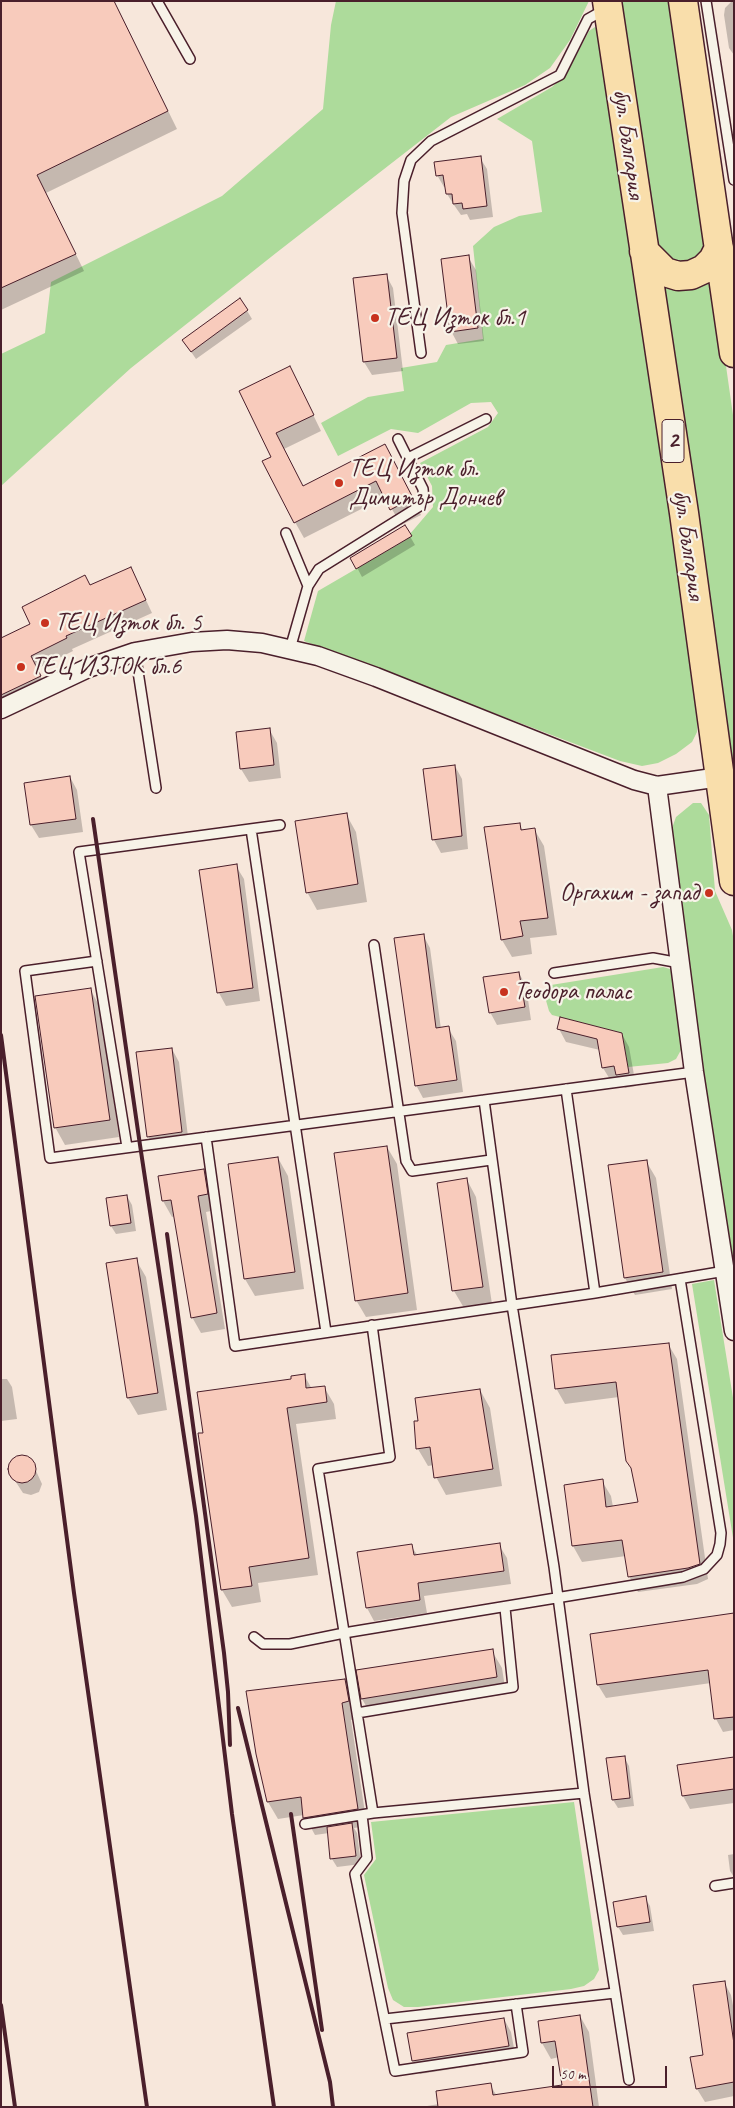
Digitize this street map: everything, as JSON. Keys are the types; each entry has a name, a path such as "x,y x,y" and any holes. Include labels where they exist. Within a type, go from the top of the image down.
{"highway":[{"path":"683,1 730,307 734,353"},
{"name":"бул. България","path":"607,5 684,513 734,882"},
{"path":"644,251 665,272 678,276 691,276 704,270 713,260 719,234"}],"street":[{"path":"1,709 88,668 135,652 192,642 228,640 262,643 318,656 376,677 634,780 657,786 720,777"},
{"path":"657,786 694,1072 734,1331"}],"lane":[{"path":"157,1 190,59"},
{"path":"706,1 734,180"},
{"path":"421,353 402,213 404,181 410,160 431,141 560,75 588,19 607,5"},
{"path":"408,458 486,419"},
{"path":"290,649 308,586 319,569 420,506 424,500 422,489 398,439"},
{"path":"286,534 308,586"},
{"path":"135,652 156,788"},
{"path":"127,1147 80,852 280,824"},
{"path":"251,828 326,1332"},
{"path":"374,945 406,1161 412,1171 491,1160"},
{"path":"554,973 653,958 680,962"},
{"path":"97,961 25,971 50,1158 694,1072"},
{"path":"566,1089 594,1293"},
{"path":"484,1100 512,1305 558,1599 584,1793 629,2080"},
{"path":"206,1137 235,1346 594,1293 725,1271"},
{"path":"254,1637 263,1644 283,1644 683,1577 704,1569 717,1555 721,1533 680,1279"},
{"path":"372,1325 390,1457 318,1470 373,1813"},
{"path":"356,1713 513,1688 505,1608"},
{"path":"305,1824 373,1813 584,1793"},
{"path":"362,1815 367,1858 354,1874 396,2071 523,2052 516,2004"},
{"path":"715,1886 734,1883"},
{"path":"384,2019 615,1993"}],"shaded area":[{"path":"1,1 734,1 734,2107 1,2107"}],"green space":[{"path":"336,1 589,1 570,40 550,68 525,85 451,117 131,368 1,486 1,354 45,333 51,282 222,196 323,109 331,25"},
{"path":"617,1 668,1 703,234 703,250 697,262 674,268 656,248"},
{"path":"595,27 601,32 641,287 698,714 697,732 692,742 676,754 658,763 642,766 620,761 304,641 318,591 404,541 433,507 432,486 420,463 488,427 498,413 491,402 471,403 418,433 391,429 338,456 321,423 368,397 404,391 401,368 437,362 446,345 483,339 473,246 494,227 519,216 542,212 532,141 497,119 552,87 567,73 589,31"},
{"path":"709,278 714,282 734,422 734,815 661,290 667,283"},
{"path":"693,803 701,803 709,815 715,891 732,930 734,942 734,1275 703,1079 671,831 676,817"},
{"path":"663,967 670,969 673,976 681,1041 681,1050 676,1059 668,1063 628,1067 622,1033 552,1015 549,1011 545,997 551,985"},
{"path":"714,1280 734,1404 734,1544 692,1284"},
{"path":"574,1802 599,1970 594,1979 584,1986 571,1989 418,2007 404,2007 393,2000 388,1988 364,1875 376,1859 371,1822"}],"building":[{"path":"1,1 114,1 168,111 37,175 76,254 1,288"},
{"path":"481,156 487,206 463,209 462,203 453,204 452,194 446,194 443,175 436,176 434,162"},
{"path":"469,255 478,328 450,332 441,259"},
{"name":"ТЕЦ Изток бл.1","path":"387,274 397,358 363,362 353,278"},
{"path":"240,298 248,310 191,352 182,340"},
{"name":"ТЕЦ Изток бл. Димитър Дончев","path":"290,366 314,415 276,433 303,486 385,444 413,498 390,510 376,481 294,523 262,461 271,457 239,391"},
{"path":"405,525 412,536 356,569 350,558"},
{"path":"131,567 146,600 66,636 67,638 31,656 41,676 1,695 1,638 30,624 22,607 85,575 90,585"},
{"path":"270,728 274,765 240,769 236,732"},
{"path":"455,765 462,836 432,840 423,769"},
{"path":"70,776 76,819 30,825 24,783"},
{"path":"347,813 358,884 306,893 295,821"},
{"path":"520,823 521,830 535,828 548,918 520,921 523,936 501,940 484,827"},
{"path":"237,864 253,988 217,993 199,870"},
{"path":"424,934 436,1028 449,1026 457,1080 415,1086 394,938"},
{"name":"Теодора палас","path":"519,972 525,1007 489,1013 483,977"},
{"path":"91,988 110,1120 54,1128 35,996"},
{"path":"560,1017 622,1033 629,1073 616,1075 614,1066 602,1068 597,1039 557,1029"},
{"path":"172,1048 182,1132 147,1137 136,1052"},
{"path":"387,1146 408,1293 355,1301 334,1153"},
{"path":"278,1157 295,1272 244,1279 228,1164"},
{"path":"647,1160 663,1272 624,1278 608,1165"},
{"path":"204,1169 208,1194 198,1196 217,1313 191,1318 171,1200 162,1201 158,1176"},
{"path":"467,1178 483,1287 452,1291 437,1183"},
{"path":"127,1195 131,1223 110,1226 106,1198"},
{"path":"137,1258 158,1393 127,1398 106,1263"},
{"path":"669,1343 700,1564 688,1568 628,1577 622,1540 572,1546 564,1485 603,1479 606,1507 638,1502 631,1468 626,1461 616,1382 555,1389 551,1355"},
{"path":"305,1374 306,1388 325,1386 327,1402 287,1408 309,1558 249,1567 252,1586 221,1590 198,1433 203,1433 197,1392 291,1379 291,1376"},
{"path":"480,1389 493,1469 434,1478 430,1447 416,1449 414,1421 418,1421 415,1398"},
{"path":"22,1455 32,1459 36,1469 32,1479 22,1483 12,1479 8,1469 12,1459"},
{"path":"500,1543 504,1571 418,1583 420,1600 366,1608 357,1552 412,1544 414,1555"},
{"path":"734,1613 734,1717 714,1719 708,1670 597,1685 590,1634"},
{"path":"493,1649 497,1677 361,1699 356,1670"},
{"path":"345,1679 349,1701 342,1703 358,1809 303,1818 301,1797 267,1802 256,1754 246,1691"},
{"path":"625,1756 630,1798 612,1800 606,1758"},
{"path":"734,1757 734,1789 682,1796 677,1765"},
{"path":"352,1823 356,1856 330,1859 327,1827"},
{"path":"646,1896 650,1922 617,1927 613,1902"},
{"path":"725,1981 734,2044 734,2082 696,2089 690,2057 703,2055 693,1985"},
{"path":"580,2015 593,2107 438,2107 436,2091 491,2083 493,2095 562,2085 555,2041 541,2043 538,2021"},
{"path":"504,2018 509,2046 412,2061 407,2033"}],"railway":[{"path":"93,819 196,1516 232,1814 274,2107"},
{"path":"1,1035 74,1593 147,2107"},
{"path":"167,1234 224,1653 230,1745"},
{"path":"238,1708 330,2082 333,2107"},
{"path":"291,1814 322,2030"},
{"path":"1,2005 15,2107"}],"place":[{"name":"ТЕЦ Изток бл.1","path":"375,318"},
{"name":"ТЕЦ Изток бл. Димитър Дончев","path":"339,483"},
{"name":"ТЕЦ Изток бл. 5","path":"45,623"},
{"name":"ТЕЦ ИЗТОК бл.6","path":"21,667"},
{"name":"Оргахим - запад","path":"709,893"},
{"name":"Теодора палас","path":"504,992"}]}
